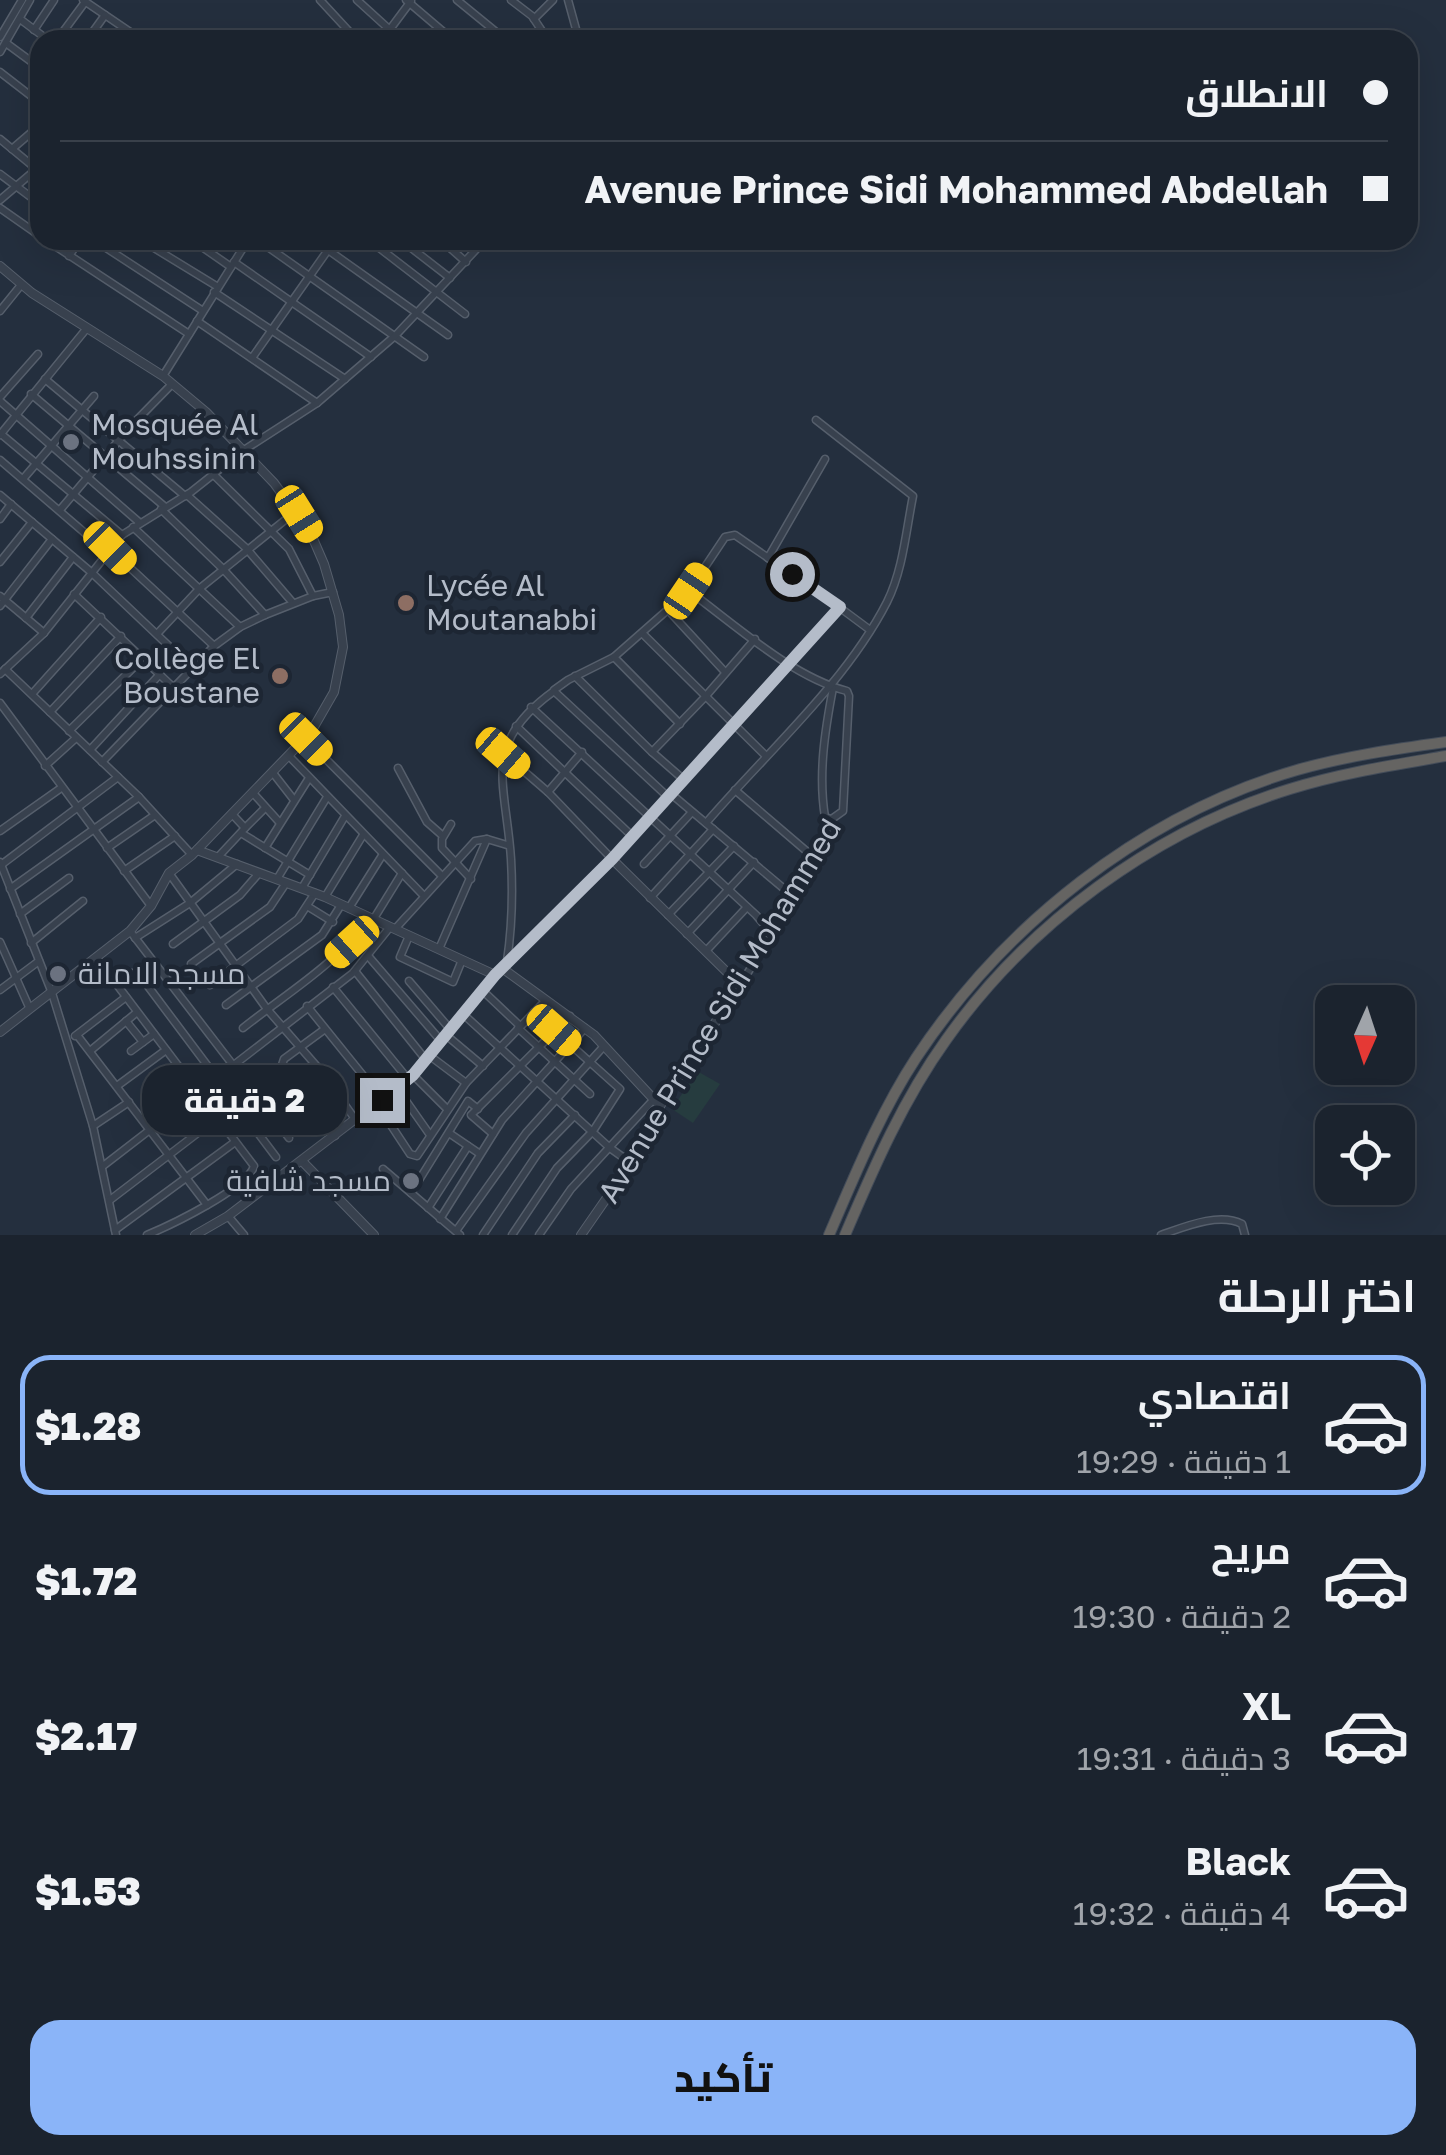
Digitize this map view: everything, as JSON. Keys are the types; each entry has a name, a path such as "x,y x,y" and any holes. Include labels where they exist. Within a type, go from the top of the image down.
{"highway":[{"path":"829,1235 884,1114 916,1058 962,996 1000,954 1039,915 1086,877 1185,817 1248,788 1344,758 1446,742"},
{"path":"845,1235 882,1146 946,1039 984,991 1024,950 1095,889 1190,831 1287,789 1446,756"}],"street":[{"path":"0,52 22,0"},
{"path":"3,40 30,0"},
{"path":"20,19 34,30 54,0"},
{"path":"320,0 348,30"},
{"path":"357,0 389,30"},
{"path":"457,0 494,30"},
{"path":"511,0 541,30"},
{"path":"534,20 553,0"},
{"path":"568,0 576,30"},
{"path":"64,30 84,1 127,29"},
{"path":"391,30 409,1 442,30"},
{"path":"95,30 105,16"},
{"path":"3,40 30,60"},
{"path":"0,72 30,94"},
{"path":"12,149 30,134"},
{"path":"1,141 30,162"},
{"path":"0,174 30,196"},
{"path":"0,200 30,176"},
{"path":"0,208 30,229"},
{"path":"61,250 189,334"},
{"path":"70,256 74,250"},
{"path":"109,250 203,312"},
{"path":"156,250 345,380"},
{"path":"209,250 371,356"},
{"path":"163,376 240,250"},
{"path":"273,250 424,357"},
{"path":"252,358 328,250 448,334"},
{"path":"382,250 466,314"},
{"path":"412,250 450,278"},
{"path":"452,250 466,262"},
{"path":"477,250 396,334 317,403 244,450 186,496 122,536 44,633 3,672 32,694 195,852 320,895 462,960 501,969 570,1016 604,1046 657,1102 571,1189 539,1235"},
{"path":"0,266 21,285 163,376 244,450 311,534 333,592 343,635 342,659 328,705 306,739 195,852 169,873 132,934"},
{"path":"0,311 21,285"},
{"path":"197,321 317,403"},
{"path":"87,328 0,435 122,536"},
{"path":"38,354 0,399 240,627"},
{"path":"45,379 246,548 293,603"},
{"path":"60,510 172,384"},
{"path":"32,394 162,508 265,615"},
{"path":"23,479 94,396"},
{"path":"706,823 831,687 870,630 896,580 912,496 816,420"},
{"path":"0,460 109,550 214,646"},
{"path":"768,558 825,460"},
{"path":"215,476 296,560 313,596"},
{"path":"0,495 91,572 193,668"},
{"path":"0,519 11,504"},
{"path":"157,634 199,589 296,511"},
{"path":"0,562 32,522"},
{"path":"501,969 512,911 503,753 531,707 575,676 614,657 642,633 688,591 720,542 730,535 870,630"},
{"path":"44,633 2,601 52,539"},
{"path":"26,618 74,557"},
{"path":"688,591 790,664 831,687"},
{"path":"102,762 214,646 265,615 333,592"},
{"path":"74,594 102,616 174,688"},
{"path":"195,1235 228,1216 410,1077 501,969 612,859 840,607"},
{"path":"668,610 725,672"},
{"path":"32,694 102,616"},
{"path":"642,633 765,755"},
{"path":"50,712 121,636"},
{"path":"652,752 755,639"},
{"path":"614,657 680,724"},
{"path":"69,731 143,658"},
{"path":"90,750 160,674"},
{"path":"575,676 683,778"},
{"path":"831,687 822,766 825,817 832,818"},
{"name":"Avenue Prince Sidi Mohammed","path":"580,1235 631,1163 657,1102 740,985 818,861 832,818 843,810 849,696 831,687"},
{"path":"554,690 668,794 794,898"},
{"path":"0,703 151,906"},
{"path":"531,707 748,907 772,934"},
{"path":"516,726 632,836"},
{"path":"46,766 76,738"},
{"path":"306,739 442,875"},
{"path":"548,792 582,752"},
{"path":"503,753 548,792 740,985"},
{"path":"289,756 423,895"},
{"path":"398,768 426,822 443,836"},
{"path":"273,773 294,800"},
{"path":"118,776 0,864 52,993 93,1126 116,1233 235,1142"},
{"path":"265,848 309,778"},
{"path":"0,831 61,788"},
{"path":"735,790 818,861"},
{"path":"253,793 280,823"},
{"path":"10,889 139,797"},
{"path":"191,964 270,907 287,862 327,797"},
{"path":"218,857 266,808"},
{"path":"644,864 692,812"},
{"path":"232,814 243,830 265,848 310,875"},
{"path":"106,848 155,815"},
{"path":"302,888 344,816"},
{"path":"451,824 441,846 471,879"},
{"path":"650,898 714,829"},
{"path":"210,985 298,919 363,835"},
{"path":"124,871 175,836"},
{"path":"440,949 488,838"},
{"path":"103,1166 354,971 474,840 504,842 511,855"},
{"path":"668,915 734,846"},
{"path":"226,1005 322,935 383,854"},
{"path":"687,934 754,862"},
{"path":"2,1026 96,957 190,903 237,864"},
{"path":"169,873 267,1008 356,1120"},
{"path":"173,944 249,887 259,873"},
{"path":"243,1028 342,951 371,919 402,873"},
{"path":"20,914 69,878"},
{"path":"31,943 83,900"},
{"path":"307,906 333,922"},
{"path":"705,952 748,907"},
{"path":"132,934 289,1138"},
{"path":"409,936 400,956 452,982 462,960"},
{"path":"0,945 29,1008"},
{"path":"96,957 253,1163 254,1172 207,1205 147,1235"},
{"path":"369,957 446,1035 483,1066"},
{"path":"0,990 40,960"},
{"path":"354,971 428,1058 466,1083"},
{"path":"116,983 138,972 276,1156"},
{"path":"409,981 446,1035"},
{"path":"333,987 410,1077 447,1110"},
{"path":"482,990 590,1094"},
{"path":"66,1042 126,997"},
{"path":"307,1006 380,1102 412,1156 417,1156 466,1083 546,1000"},
{"path":"90,1051 136,1012"},
{"path":"512,1235 557,1168 593,1131 620,1088 534,1012"},
{"path":"463,1014 631,1163"},
{"path":"492,1134 471,1114 570,1016"},
{"path":"126,1021 143,1042"},
{"path":"325,1028 284,1059 282,1065 335,1136"},
{"path":"440,1219 492,1134 586,1028"},
{"path":"131,1052 154,1034"},
{"path":"77,1035 207,1205"},
{"path":"383,1168 458,1233 510,1152 604,1046"},
{"path":"116,1086 166,1050"},
{"path":"397,1088 430,1135"},
{"path":"411,1193 468,1101 481,1106"},
{"path":"93,1126 129,1102"},
{"path":"482,1235 538,1153 576,1114"},
{"path":"110,1200 217,1119"},
{"path":"448,1133 480,1154"},
{"path":"428,1208 468,1146"},
{"path":"302,1161 374,1235"},
{"path":"228,1216 244,1235"},
{"path":"1160,1235 1232,1219 1242,1224 1245,1235"}],"green space":[{"path":"697,1071 720,1084 693,1123 672,1109"}],"place":[{"name":"Mosquée Al Mouhssinin","path":"71,442"},
{"name":"Lycée Al Moutanabbi","path":"406,603"},
{"name":"Collège El Boustane","path":"280,676"},
{"name":"مسجد الامانة","path":"58,974"},
{"name":"مسجد شافية","path":"411,1181"}],"route":[{"path":"382,1100 413,1075 515,953 612,859 840,607 792,574"}]}
